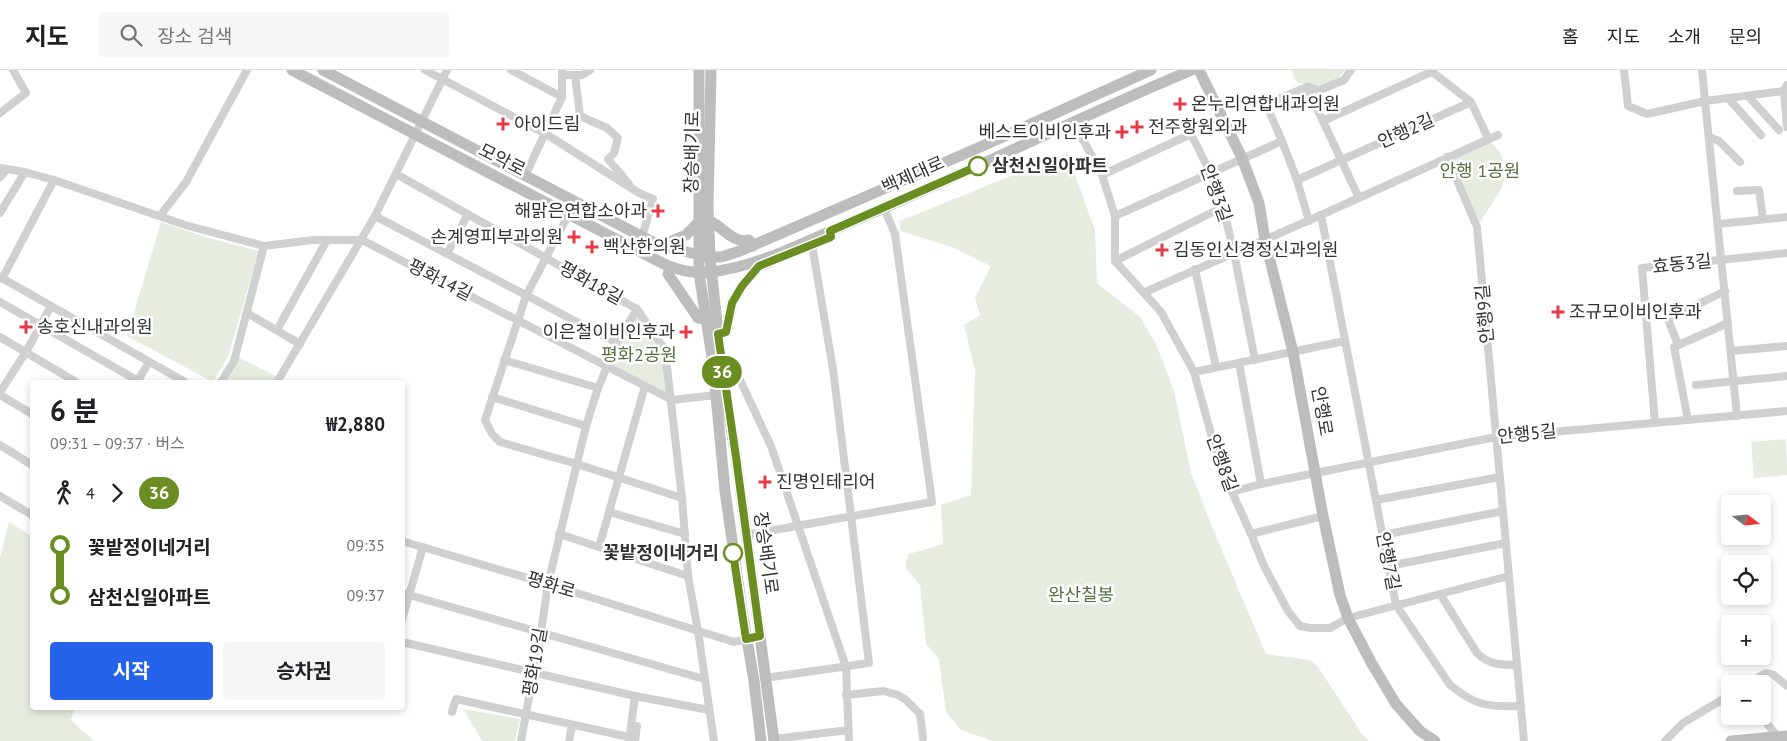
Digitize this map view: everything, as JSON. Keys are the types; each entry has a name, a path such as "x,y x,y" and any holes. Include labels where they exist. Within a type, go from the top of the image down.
{"street":[{"path":"0,113 26,92 13,70"},
{"path":"160,216 186,182 247,70"},
{"name":"모악로","path":"292,70 670,266 680,270 699,273"},
{"name":"모악로","path":"322,70 660,246 704,256"},
{"path":"425,70 546,134 634,190 653,199 642,237"},
{"path":"278,380 376,216 414,134 447,70"},
{"path":"511,70 519,72 562,97"},
{"path":"525,176 562,97 562,72 582,75 590,70"},
{"name":"장승배기로","path":"699,70 704,256 699,273 713,364 725,491 746,639 754,680 761,741"},
{"name":"장승배기로","path":"703,221 711,70"},
{"name":"백제대로","path":"704,256 721,257 753,246 978,148 1150,70"},
{"name":"백제대로","path":"699,273 740,266 759,260 830,231 1073,121 1192,70"},
{"name":"안행로","path":"1199,70 1242,158 1259,202 1265,240 1293,352 1323,516 1340,595 1348,618 1396,704 1420,731 1435,741"},
{"path":"1309,221 1297,180 1266,104 1308,86 1320,90 1344,80 1352,70"},
{"path":"1624,70 1628,106 1647,114 1705,101 1748,96 1786,88 1787,127"},
{"path":"1702,70 1722,260"},
{"path":"1323,121 1430,71 1471,102 1488,138"},
{"path":"576,75 580,116 607,128 618,138 614,153 608,158 634,190"},
{"path":"1308,86 1359,198"},
{"path":"1748,96 1779,130"},
{"path":"1728,98 1761,135"},
{"name":"안행2길","path":"1297,180 1471,102"},
{"path":"1073,121 1102,175 1115,216 1115,261 1223,207"},
{"name":"안행3길","path":"1102,175 1191,134 1210,172 1223,207 1255,360"},
{"path":"1144,292 1321,216 1498,135"},
{"path":"1709,137 1719,141 1740,162"},
{"path":"1115,216 1282,141"},
{"name":"안행9길","path":"1447,157 1477,226 1524,741"},
{"path":"0,177 3,168 25,172 230,238 264,246 313,240 362,240"},
{"path":"0,213 25,172"},
{"path":"396,174 545,257"},
{"path":"54,180 1,278 181,380"},
{"path":"1737,191 1760,190 1763,219"},
{"path":"575,202 526,296 485,420 492,434 500,442 577,464 682,498"},
{"path":"746,535 932,502 895,234 884,208"},
{"path":"447,254 468,214"},
{"name":"평화14길","path":"376,216 526,296"},
{"path":"1321,216 1376,500 1500,476"},
{"path":"1718,224 1787,217"},
{"path":"660,246 686,236 703,221 735,237 745,241 750,240 753,246"},
{"path":"718,334 726,332 732,303 742,286 759,266 831,237 830,231"},
{"path":"277,330 327,240"},
{"name":"평화14길","path":"362,240 517,321"},
{"path":"765,678 870,663 833,369 812,245"},
{"path":"223,380 234,361 264,246"},
{"name":"효동3길","path":"1655,423 1642,268 1787,253"},
{"name":"장승배기로","path":"704,256 711,272 723,380 736,457 774,740"},
{"name":"평화18길","path":"545,257 637,309 665,350 682,498 688,576"},
{"name":"효동3길","path":"1722,260 1731,351"},
{"name":"안행8길","path":"1115,261 1161,312 1194,372 1213,440 1232,492 1264,566 1288,612 1300,626 1311,628 1330,628 1348,618"},
{"path":"670,266 668,274 698,318 705,319"},
{"path":"1195,269 1216,367"},
{"name":"효동3길","path":"1678,346 1668,319 1725,291"},
{"path":"526,296 617,342"},
{"path":"0,302 135,380"},
{"path":"30,413 0,394 51,306"},
{"name":"평화18길","path":"548,584 586,426 598,388 617,342 637,309"},
{"path":"247,312 300,344"},
{"path":"517,321 672,400 716,395"},
{"path":"1688,420 1674,347 1728,323"},
{"path":"0,337 73,380"},
{"path":"1194,372 1346,342"},
{"path":"1737,416 1731,351 1787,346"},
{"path":"504,360 598,388"},
{"path":"139,380 149,362"},
{"path":"1239,363 1261,484"},
{"path":"1696,385 1787,376"},
{"path":"723,380 740,380 771,446 846,667 849,741"},
{"path":"599,547 645,386"},
{"path":"492,397 586,426"},
{"name":"안행5길","path":"1232,492 1261,484 1496,437 1787,412"},
{"path":"0,446 30,464"},
{"path":"0,496 30,514"},
{"name":"안행7길","path":"1376,500 1396,605 1450,685 1479,704 1521,706"},
{"path":"1383,535 1503,511"},
{"path":"609,512 685,534"},
{"path":"1251,534 1323,516"},
{"path":"559,534 688,576 714,741"},
{"name":"평화로","path":"405,542 734,642 760,636"},
{"path":"1389,566 1506,543"},
{"path":"423,547 406,594 704,679"},
{"name":"안행7길","path":"1348,618 1509,576"},
{"name":"평화19길","path":"520,741 541,632 548,584"},
{"path":"1440,594 1482,659 1500,665 1517,665"},
{"path":"405,643 534,671 635,696 709,710"},
{"path":"1763,675 1766,673 1774,675 1787,686"},
{"path":"846,695 884,691 898,695 920,714 923,738"},
{"path":"631,740 635,696"},
{"path":"452,712 456,699 631,740"},
{"path":"1665,741 1683,723 1721,702"},
{"path":"569,741 572,725"},
{"path":"1768,725 1778,738"},
{"path":"631,740 637,726"},
{"path":"774,740 849,730"},
{"path":"1731,741 1778,738"}],"green space":[{"path":"1292,70 1345,70 1341,76 1330,83 1317,85 1297,83"},
{"name":"안행 1공원","path":"1488,138 1502,155 1505,178 1501,189 1477,227 1447,157"},
{"name":"완산칠봉","path":"1067,153 1095,230 1097,283 1140,317 1156,344 1174,391 1191,473 1266,654 1310,660 1318,667 1362,734 1369,741 993,741 961,730 946,712 939,659 926,644 920,585 906,569 906,561 909,554 943,544 941,505 971,495 975,370 964,325 980,315 975,298 991,266 952,247 900,231 900,221"},
{"path":"161,222 205,237 259,251 228,357 214,380 209,380 127,336"},
{"name":"평화2공원","path":"637,309 665,350 672,400 607,366"},
{"path":"235,356 280,378 278,380 222,380"},
{"path":"1786,439 1787,475 1754,478 1751,442"},
{"path":"9,522 30,536 30,710 74,710 71,720 94,741 0,741 0,558"},
{"path":"463,709 520,719 515,741 482,741"}],"bus line":[{"name":"36","path":"733,553 746,639 760,636 718,334 726,332 732,303 742,286 759,266 831,237 830,231 978,166"}],"place":[{"name":"온누리연합내과의원","path":"1180,104"},
{"name":"아이드림","path":"503,124"},
{"name":"전주항원외과","path":"1137,127"},
{"name":"베스트이비인후과","path":"1122,132"},
{"name":"삼천신일아파트","path":"978,166"},
{"name":"해맑은연합소아과","path":"658,211"},
{"name":"손계영피부과의원","path":"574,237"},
{"name":"백산한의원","path":"592,247"},
{"name":"김동인신경정신과의원","path":"1162,250"},
{"name":"조규모이비인후과","path":"1558,312"},
{"name":"송호신내과의원","path":"26,327"},
{"name":"이은철이비인후과","path":"686,332"},
{"name":"진명인테리어","path":"765,482"},
{"name":"꽃밭정이네거리","path":"733,553"}]}
